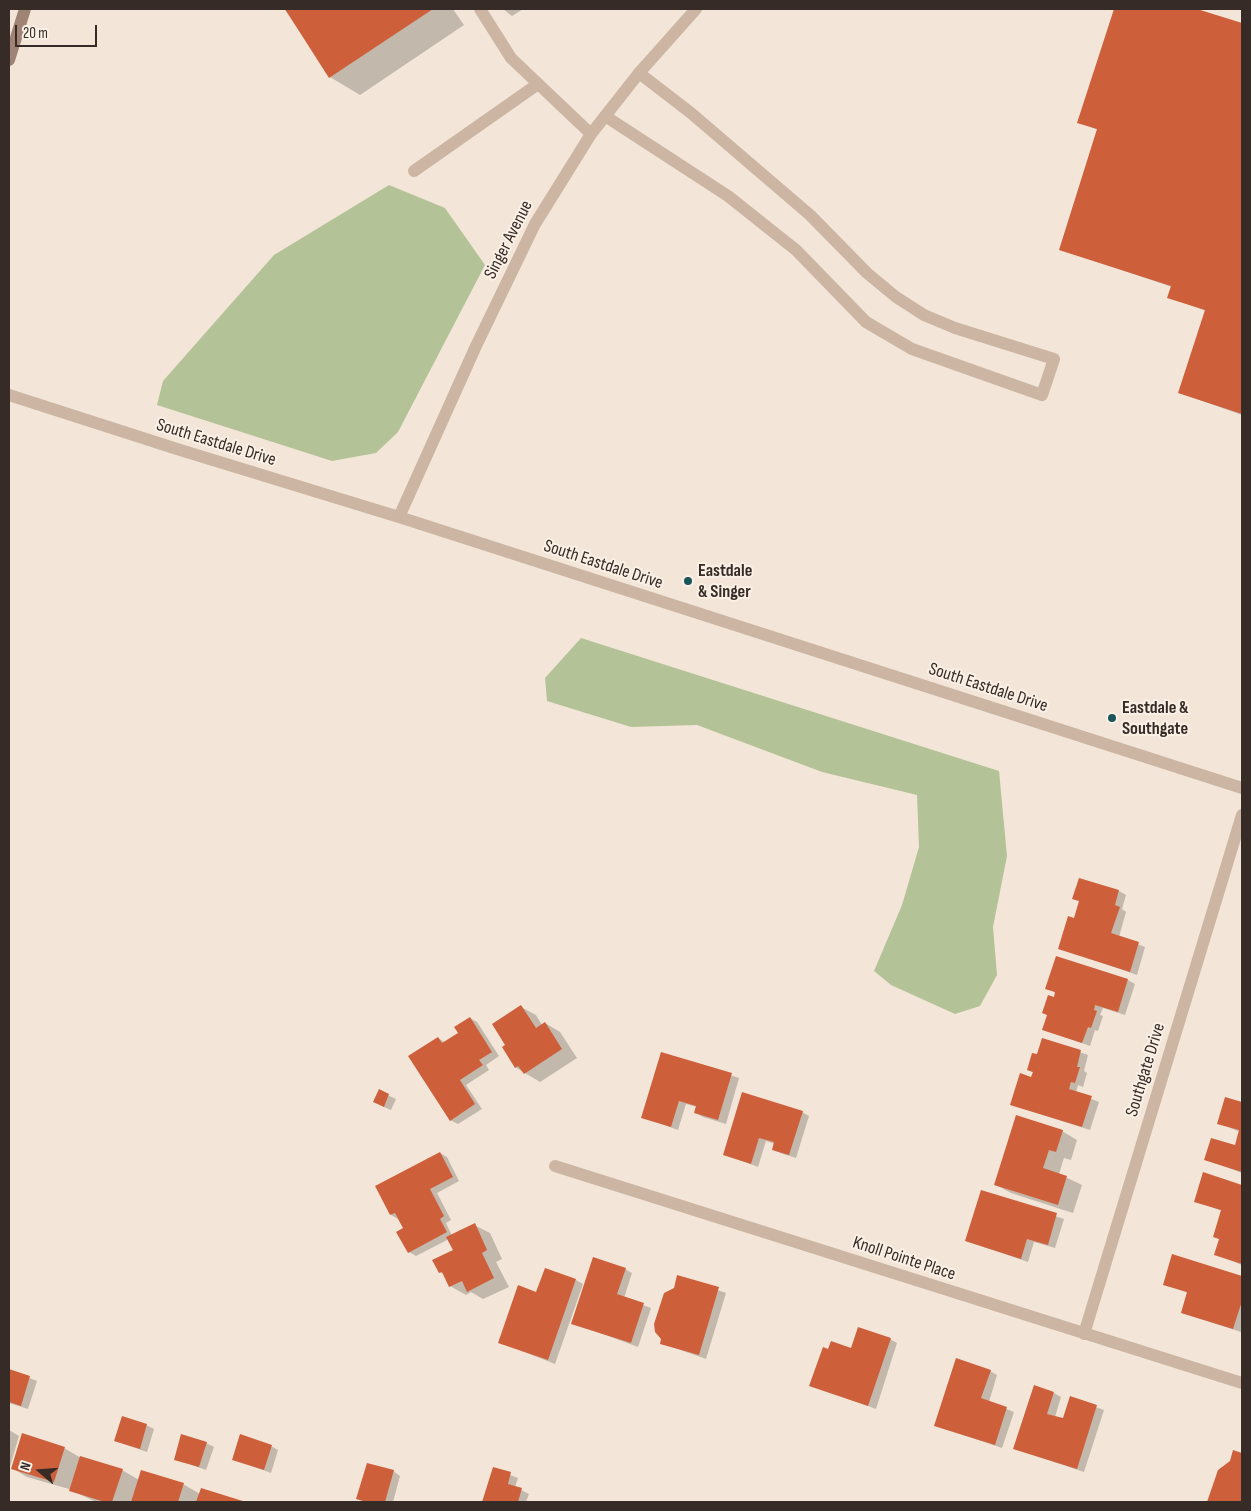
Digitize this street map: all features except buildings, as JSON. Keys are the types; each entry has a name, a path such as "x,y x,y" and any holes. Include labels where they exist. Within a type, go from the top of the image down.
{"street":[{"path":"9,60 25,9"},
{"path":"480,9 511,58 590,134"},
{"name":"Singer Avenue","path":"399,517 476,346 536,224 590,134 639,72 696,9"},
{"path":"605,116 728,196 796,250 866,322 912,349 1042,394 1054,359 955,328 924,315 896,296 867,273 810,215 691,113 639,72"},
{"path":"414,172 538,84"},
{"name":"South Eastdale Drive","path":"9,395 177,450 399,517 1242,788"},
{"name":"Southgate Drive","path":"1084,1334 1242,815"},
{"name":"Knoll Pointe Place","path":"555,1166 1242,1383"}],"green space":[{"path":"389,185 445,208 485,265 398,432 376,453 332,461 157,405 163,381 274,255"},
{"path":"581,638 999,771 1007,856 993,927 997,975 980,1006 955,1014 891,985 874,971 902,905 919,847 917,795 822,772 697,725 631,727 547,701 545,678"}],"place":[{"name":"Eastdale & Singer","path":"688,581"},
{"name":"Eastdale & Southgate","path":"1112,718"}]}
